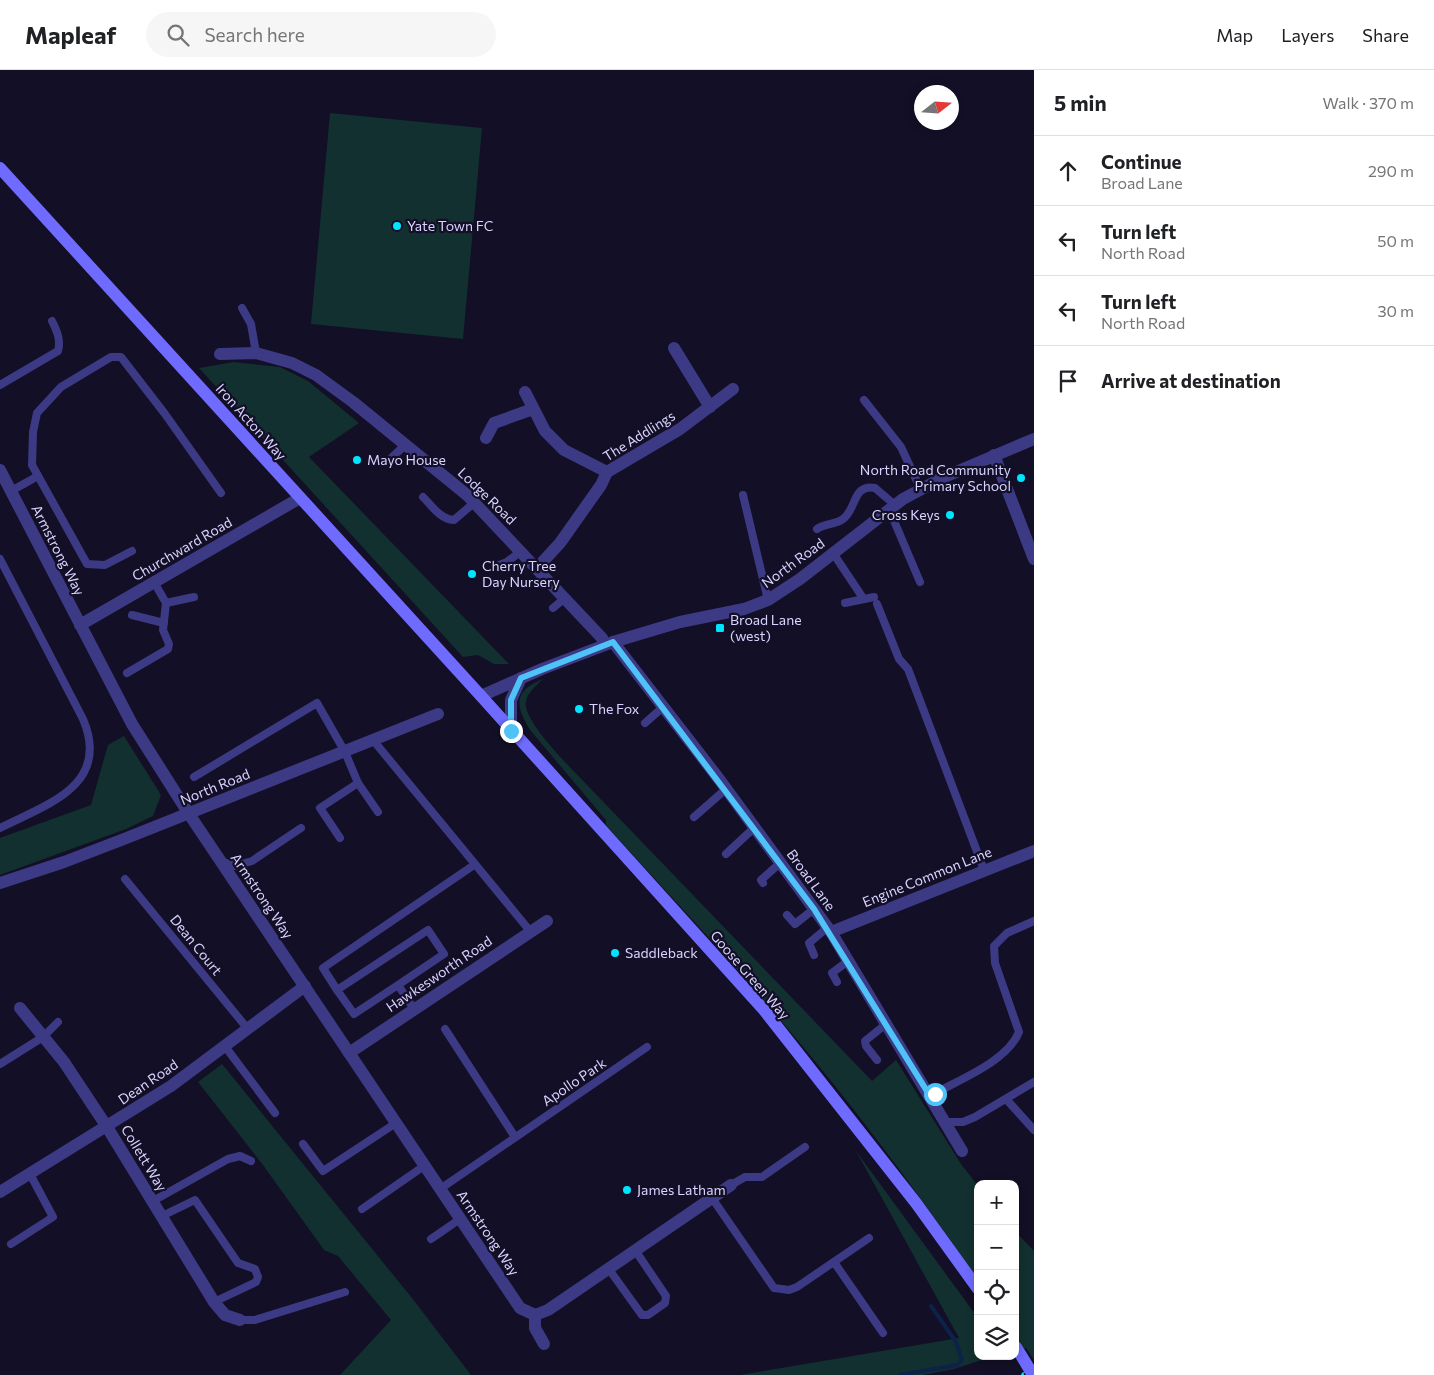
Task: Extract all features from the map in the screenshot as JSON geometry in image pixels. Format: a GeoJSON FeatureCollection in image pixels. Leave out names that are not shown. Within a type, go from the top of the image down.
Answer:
{"type":"FeatureCollection","features":[{"type":"Feature","properties":{"kind":"main road","name":"Iron Acton Way"},"geometry":{"type":"LineString","coordinates":[[0,168],[481,696]]}},
{"type":"Feature","properties":{"kind":"main road","name":"Goose Green Way"},"geometry":{"type":"LineString","coordinates":[[481,696],[764,1010],[916,1203],[974,1283]]}},
{"type":"Feature","properties":{"kind":"main road"},"geometry":{"type":"LineString","coordinates":[[1019,1351],[1034,1375]]}},
{"type":"Feature","properties":{"kind":"street"},"geometry":{"type":"LineString","coordinates":[[674,348],[710,407]]}},
{"type":"Feature","properties":{"kind":"street","name":"Lodge Road"},"geometry":{"type":"LineString","coordinates":[[220,354],[256,354],[292,363],[316,375],[475,502],[602,638],[609,643]]}},
{"type":"Feature","properties":{"kind":"street","name":"The Addlings"},"geometry":{"type":"LineString","coordinates":[[537,568],[560,543],[601,485],[607,472],[680,429],[733,389]]}},
{"type":"Feature","properties":{"kind":"street"},"geometry":{"type":"LineString","coordinates":[[525,392],[545,431],[564,450],[607,472]]}},
{"type":"Feature","properties":{"kind":"street"},"geometry":{"type":"LineString","coordinates":[[486,438],[494,423],[533,409]]}},
{"type":"Feature","properties":{"kind":"street","name":"North Road"},"geometry":{"type":"LineString","coordinates":[[481,696],[609,643],[680,622],[744,609],[768,600],[780,594],[892,507],[920,488],[1034,439]]}},
{"type":"Feature","properties":{"kind":"street"},"geometry":{"type":"LineString","coordinates":[[994,455],[1034,559]]}},
{"type":"Feature","properties":{"kind":"street","name":"Armstrong Way"},"geometry":{"type":"LineString","coordinates":[[0,470],[132,724],[189,814],[520,1308],[534,1315]]}},
{"type":"Feature","properties":{"kind":"street","name":"Churchward Road"},"geometry":{"type":"LineString","coordinates":[[80,625],[300,498]]}},
{"type":"Feature","properties":{"kind":"street","name":"Broad Lane"},"geometry":{"type":"LineString","coordinates":[[609,643],[726,789],[829,930],[962,1151]]}},
{"type":"Feature","properties":{"kind":"street"},"geometry":{"type":"LineString","coordinates":[[511,731],[511,700],[521,678]]}},
{"type":"Feature","properties":{"kind":"street","name":"North Road"},"geometry":{"type":"LineString","coordinates":[[0,883],[64,862],[189,814],[438,714]]}},
{"type":"Feature","properties":{"kind":"street","name":"Engine Common Lane"},"geometry":{"type":"LineString","coordinates":[[829,930],[1034,851]]}},
{"type":"Feature","properties":{"kind":"street","name":"Hawkesworth Road"},"geometry":{"type":"LineString","coordinates":[[349,1052],[547,921]]}},
{"type":"Feature","properties":{"kind":"street","name":"Dean Road"},"geometry":{"type":"LineString","coordinates":[[0,1192],[171,1086],[304,986]]}},
{"type":"Feature","properties":{"kind":"street","name":"Collett Way"},"geometry":{"type":"LineString","coordinates":[[20,1008],[64,1062],[107,1127],[214,1302],[225,1315],[240,1320]]}},
{"type":"Feature","properties":{"kind":"street"},"geometry":{"type":"LineString","coordinates":[[544,1344],[535,1328],[534,1315],[541,1314],[565,1300],[608,1268],[731,1186]]}},
{"type":"Feature","properties":{"kind":"lane"},"geometry":{"type":"LineString","coordinates":[[242,308],[251,324],[256,354]]}},
{"type":"Feature","properties":{"kind":"lane"},"geometry":{"type":"LineString","coordinates":[[0,385],[58,352],[60,346],[58,334],[52,321]]}},
{"type":"Feature","properties":{"kind":"lane"},"geometry":{"type":"LineString","coordinates":[[132,551],[105,565],[87,564],[32,465],[33,432],[37,413],[61,387],[111,356],[121,357],[165,414],[221,493]]}},
{"type":"Feature","properties":{"kind":"lane"},"geometry":{"type":"LineString","coordinates":[[864,400],[901,448],[920,488]]}},
{"type":"Feature","properties":{"kind":"lane"},"geometry":{"type":"LineString","coordinates":[[386,464],[406,445]]}},
{"type":"Feature","properties":{"kind":"lane"},"geometry":{"type":"LineString","coordinates":[[11,491],[38,476]]}},
{"type":"Feature","properties":{"kind":"lane"},"geometry":{"type":"LineString","coordinates":[[817,529],[824,523],[841,520],[846,516],[856,494],[862,489],[875,488],[892,507],[920,582]]}},
{"type":"Feature","properties":{"kind":"lane"},"geometry":{"type":"LineString","coordinates":[[743,495],[768,600]]}},
{"type":"Feature","properties":{"kind":"lane"},"geometry":{"type":"LineString","coordinates":[[423,497],[447,520],[454,520],[475,502]]}},
{"type":"Feature","properties":{"kind":"lane"},"geometry":{"type":"LineString","coordinates":[[499,565],[507,562],[521,551]]}},
{"type":"Feature","properties":{"kind":"lane"},"geometry":{"type":"LineString","coordinates":[[833,553],[863,598]]}},
{"type":"Feature","properties":{"kind":"lane"},"geometry":{"type":"LineString","coordinates":[[0,559],[83,719],[90,735],[91,752],[78,784],[62,797],[0,828]]}},
{"type":"Feature","properties":{"kind":"lane"},"geometry":{"type":"LineString","coordinates":[[127,673],[168,649],[169,644],[163,630],[166,603],[154,582]]}},
{"type":"Feature","properties":{"kind":"lane"},"geometry":{"type":"LineString","coordinates":[[166,603],[194,597]]}},
{"type":"Feature","properties":{"kind":"lane"},"geometry":{"type":"LineString","coordinates":[[553,608],[564,598]]}},
{"type":"Feature","properties":{"kind":"lane"},"geometry":{"type":"LineString","coordinates":[[845,604],[863,598],[875,600],[898,658],[908,669],[984,870]]}},
{"type":"Feature","properties":{"kind":"lane"},"geometry":{"type":"LineString","coordinates":[[132,616],[164,623]]}},
{"type":"Feature","properties":{"kind":"lane"},"geometry":{"type":"LineString","coordinates":[[194,777],[318,703],[358,783],[378,812]]}},
{"type":"Feature","properties":{"kind":"lane"},"geometry":{"type":"LineString","coordinates":[[645,723],[662,708]]}},
{"type":"Feature","properties":{"kind":"lane"},"geometry":{"type":"LineString","coordinates":[[373,740],[530,931]]}},
{"type":"Feature","properties":{"kind":"lane"},"geometry":{"type":"LineString","coordinates":[[340,838],[320,808],[358,783]]}},
{"type":"Feature","properties":{"kind":"lane"},"geometry":{"type":"LineString","coordinates":[[694,817],[726,789]]}},
{"type":"Feature","properties":{"kind":"lane"},"geometry":{"type":"LineString","coordinates":[[221,861],[235,866],[252,860],[301,828]]}},
{"type":"Feature","properties":{"kind":"lane"},"geometry":{"type":"LineString","coordinates":[[726,854],[754,828]]}},
{"type":"Feature","properties":{"kind":"lane"},"geometry":{"type":"LineString","coordinates":[[763,883],[761,880],[780,863]]}},
{"type":"Feature","properties":{"kind":"lane"},"geometry":{"type":"LineString","coordinates":[[337,990],[428,930],[444,954],[354,1014],[337,990],[323,968],[474,865]]}},
{"type":"Feature","properties":{"kind":"lane","name":"Dean Court"},"geometry":{"type":"LineString","coordinates":[[125,879],[247,1028]]}},
{"type":"Feature","properties":{"kind":"lane"},"geometry":{"type":"LineString","coordinates":[[787,915],[795,924],[814,909]]}},
{"type":"Feature","properties":{"kind":"lane"},"geometry":{"type":"LineString","coordinates":[[930,1096],[995,1060],[1015,1042],[1019,1032],[995,963],[994,946],[1006,934],[1034,921]]}},
{"type":"Feature","properties":{"kind":"lane"},"geometry":{"type":"LineString","coordinates":[[814,955],[809,943],[829,930]]}},
{"type":"Feature","properties":{"kind":"lane"},"geometry":{"type":"LineString","coordinates":[[838,982],[832,973],[848,961]]}},
{"type":"Feature","properties":{"kind":"lane"},"geometry":{"type":"LineString","coordinates":[[398,985],[414,1009]]}},
{"type":"Feature","properties":{"kind":"lane"},"geometry":{"type":"LineString","coordinates":[[0,1064],[43,1037],[58,1022]]}},
{"type":"Feature","properties":{"kind":"lane"},"geometry":{"type":"LineString","coordinates":[[877,1060],[866,1046],[865,1041],[886,1024]]}},
{"type":"Feature","properties":{"kind":"lane"},"geometry":{"type":"LineString","coordinates":[[445,1029],[515,1137]]}},
{"type":"Feature","properties":{"kind":"lane"},"geometry":{"type":"LineString","coordinates":[[224,1045],[275,1113]]}},
{"type":"Feature","properties":{"kind":"lane","name":"Apollo Park"},"geometry":{"type":"LineString","coordinates":[[440,1189],[647,1047]]}},
{"type":"Feature","properties":{"kind":"lane"},"geometry":{"type":"LineString","coordinates":[[945,1122],[963,1122],[1034,1082]]}},
{"type":"Feature","properties":{"kind":"lane"},"geometry":{"type":"LineString","coordinates":[[1006,1098],[1034,1130]]}},
{"type":"Feature","properties":{"kind":"lane"},"geometry":{"type":"LineString","coordinates":[[303,1144],[322,1172],[396,1123]]}},
{"type":"Feature","properties":{"kind":"lane"},"geometry":{"type":"LineString","coordinates":[[731,1186],[745,1177],[762,1177],[805,1147]]}},
{"type":"Feature","properties":{"kind":"lane"},"geometry":{"type":"LineString","coordinates":[[153,1201],[228,1159],[240,1156],[251,1161]]}},
{"type":"Feature","properties":{"kind":"lane"},"geometry":{"type":"LineString","coordinates":[[362,1209],[424,1166]]}},
{"type":"Feature","properties":{"kind":"lane"},"geometry":{"type":"LineString","coordinates":[[11,1244],[54,1217],[30,1174]]}},
{"type":"Feature","properties":{"kind":"lane"},"geometry":{"type":"LineString","coordinates":[[712,1198],[774,1288],[789,1290],[797,1288],[869,1238]]}},
{"type":"Feature","properties":{"kind":"lane"},"geometry":{"type":"LineString","coordinates":[[162,1216],[196,1200],[238,1263],[254,1269],[258,1273],[256,1282],[214,1302]]}},
{"type":"Feature","properties":{"kind":"lane"},"geometry":{"type":"LineString","coordinates":[[430,1239],[460,1219]]}},
{"type":"Feature","properties":{"kind":"lane"},"geometry":{"type":"LineString","coordinates":[[608,1268],[642,1316],[648,1316],[665,1303],[666,1296],[635,1250]]}},
{"type":"Feature","properties":{"kind":"lane"},"geometry":{"type":"LineString","coordinates":[[834,1262],[883,1334]]}},
{"type":"Feature","properties":{"kind":"lane"},"geometry":{"type":"LineString","coordinates":[[240,1320],[255,1320],[345,1292]]}},
{"type":"Feature","properties":{"kind":"green space","name":"Yate Town FC"},"geometry":{"type":"Polygon","coordinates":[[[330,113],[482,128],[463,339],[311,324],[330,113]]]}},
{"type":"Feature","properties":{"kind":"green space"},"geometry":{"type":"Polygon","coordinates":[[[234,362],[280,367],[308,381],[359,423],[309,457],[509,664],[494,664],[478,655],[463,657],[199,368],[234,362]]]}},
{"type":"Feature","properties":{"kind":"green space"},"geometry":{"type":"Polygon","coordinates":[[[543,679],[529,695],[526,707],[534,724],[553,749],[872,1081],[896,1060],[961,1164],[974,1181],[974,1274],[884,1149],[809,1054],[740,973],[606,825],[606,820],[530,730],[521,713],[520,700],[526,689],[543,679]]]}},
{"type":"Feature","properties":{"kind":"green space"},"geometry":{"type":"Polygon","coordinates":[[[124,736],[161,795],[153,816],[126,829],[0,875],[0,838],[91,805],[108,745],[124,736]]]}},
{"type":"Feature","properties":{"kind":"green space"},"geometry":{"type":"Polygon","coordinates":[[[222,1064],[412,1298],[471,1375],[340,1375],[391,1320],[338,1256],[324,1250],[263,1165],[198,1082],[222,1064]]]}},
{"type":"Feature","properties":{"kind":"green space"},"geometry":{"type":"Polygon","coordinates":[[[856,1151],[974,1313],[974,1360],[982,1360],[954,1369],[923,1375],[740,1375],[959,1338],[856,1151]]]}},
{"type":"Feature","properties":{"kind":"green space"},"geometry":{"type":"Polygon","coordinates":[[[1019,1235],[1034,1251],[1034,1360],[1026,1348],[1023,1349],[1019,1343],[1019,1235]]]}},
{"type":"Feature","properties":{"kind":"waterway"},"geometry":{"type":"LineString","coordinates":[[900,1375],[957,1365],[962,1360],[956,1342],[931,1306]]}},
{"type":"Feature","properties":{"kind":"railway"},"geometry":{"type":"LineString","coordinates":[[1024,1375],[1034,1373]]}},
{"type":"Feature","properties":{"kind":"place","name":"Yate Town FC"},"geometry":{"type":"Point","coordinates":[397,226]}},
{"type":"Feature","properties":{"kind":"place","name":"Mayo House"},"geometry":{"type":"Point","coordinates":[357,460]}},
{"type":"Feature","properties":{"kind":"place","name":"North Road Community Primary School"},"geometry":{"type":"Point","coordinates":[1021,478]}},
{"type":"Feature","properties":{"kind":"place","name":"Cross Keys"},"geometry":{"type":"Point","coordinates":[950,515]}},
{"type":"Feature","properties":{"kind":"place","name":"Cherry Tree Day Nursery"},"geometry":{"type":"Point","coordinates":[472,574]}},
{"type":"Feature","properties":{"kind":"place","name":"Broad Lane (west)"},"geometry":{"type":"Point","coordinates":[720,628]}},
{"type":"Feature","properties":{"kind":"place","name":"The Fox"},"geometry":{"type":"Point","coordinates":[579,709]}},
{"type":"Feature","properties":{"kind":"place","name":"Saddleback"},"geometry":{"type":"Point","coordinates":[615,953]}},
{"type":"Feature","properties":{"kind":"place","name":"James Latham"},"geometry":{"type":"Point","coordinates":[627,1190]}},
{"type":"Feature","properties":{"kind":"route"},"geometry":{"type":"LineString","coordinates":[[511,731],[511,700],[521,678],[613,642],[718,779],[831,932],[930,1096],[935,1094]]}}]}
